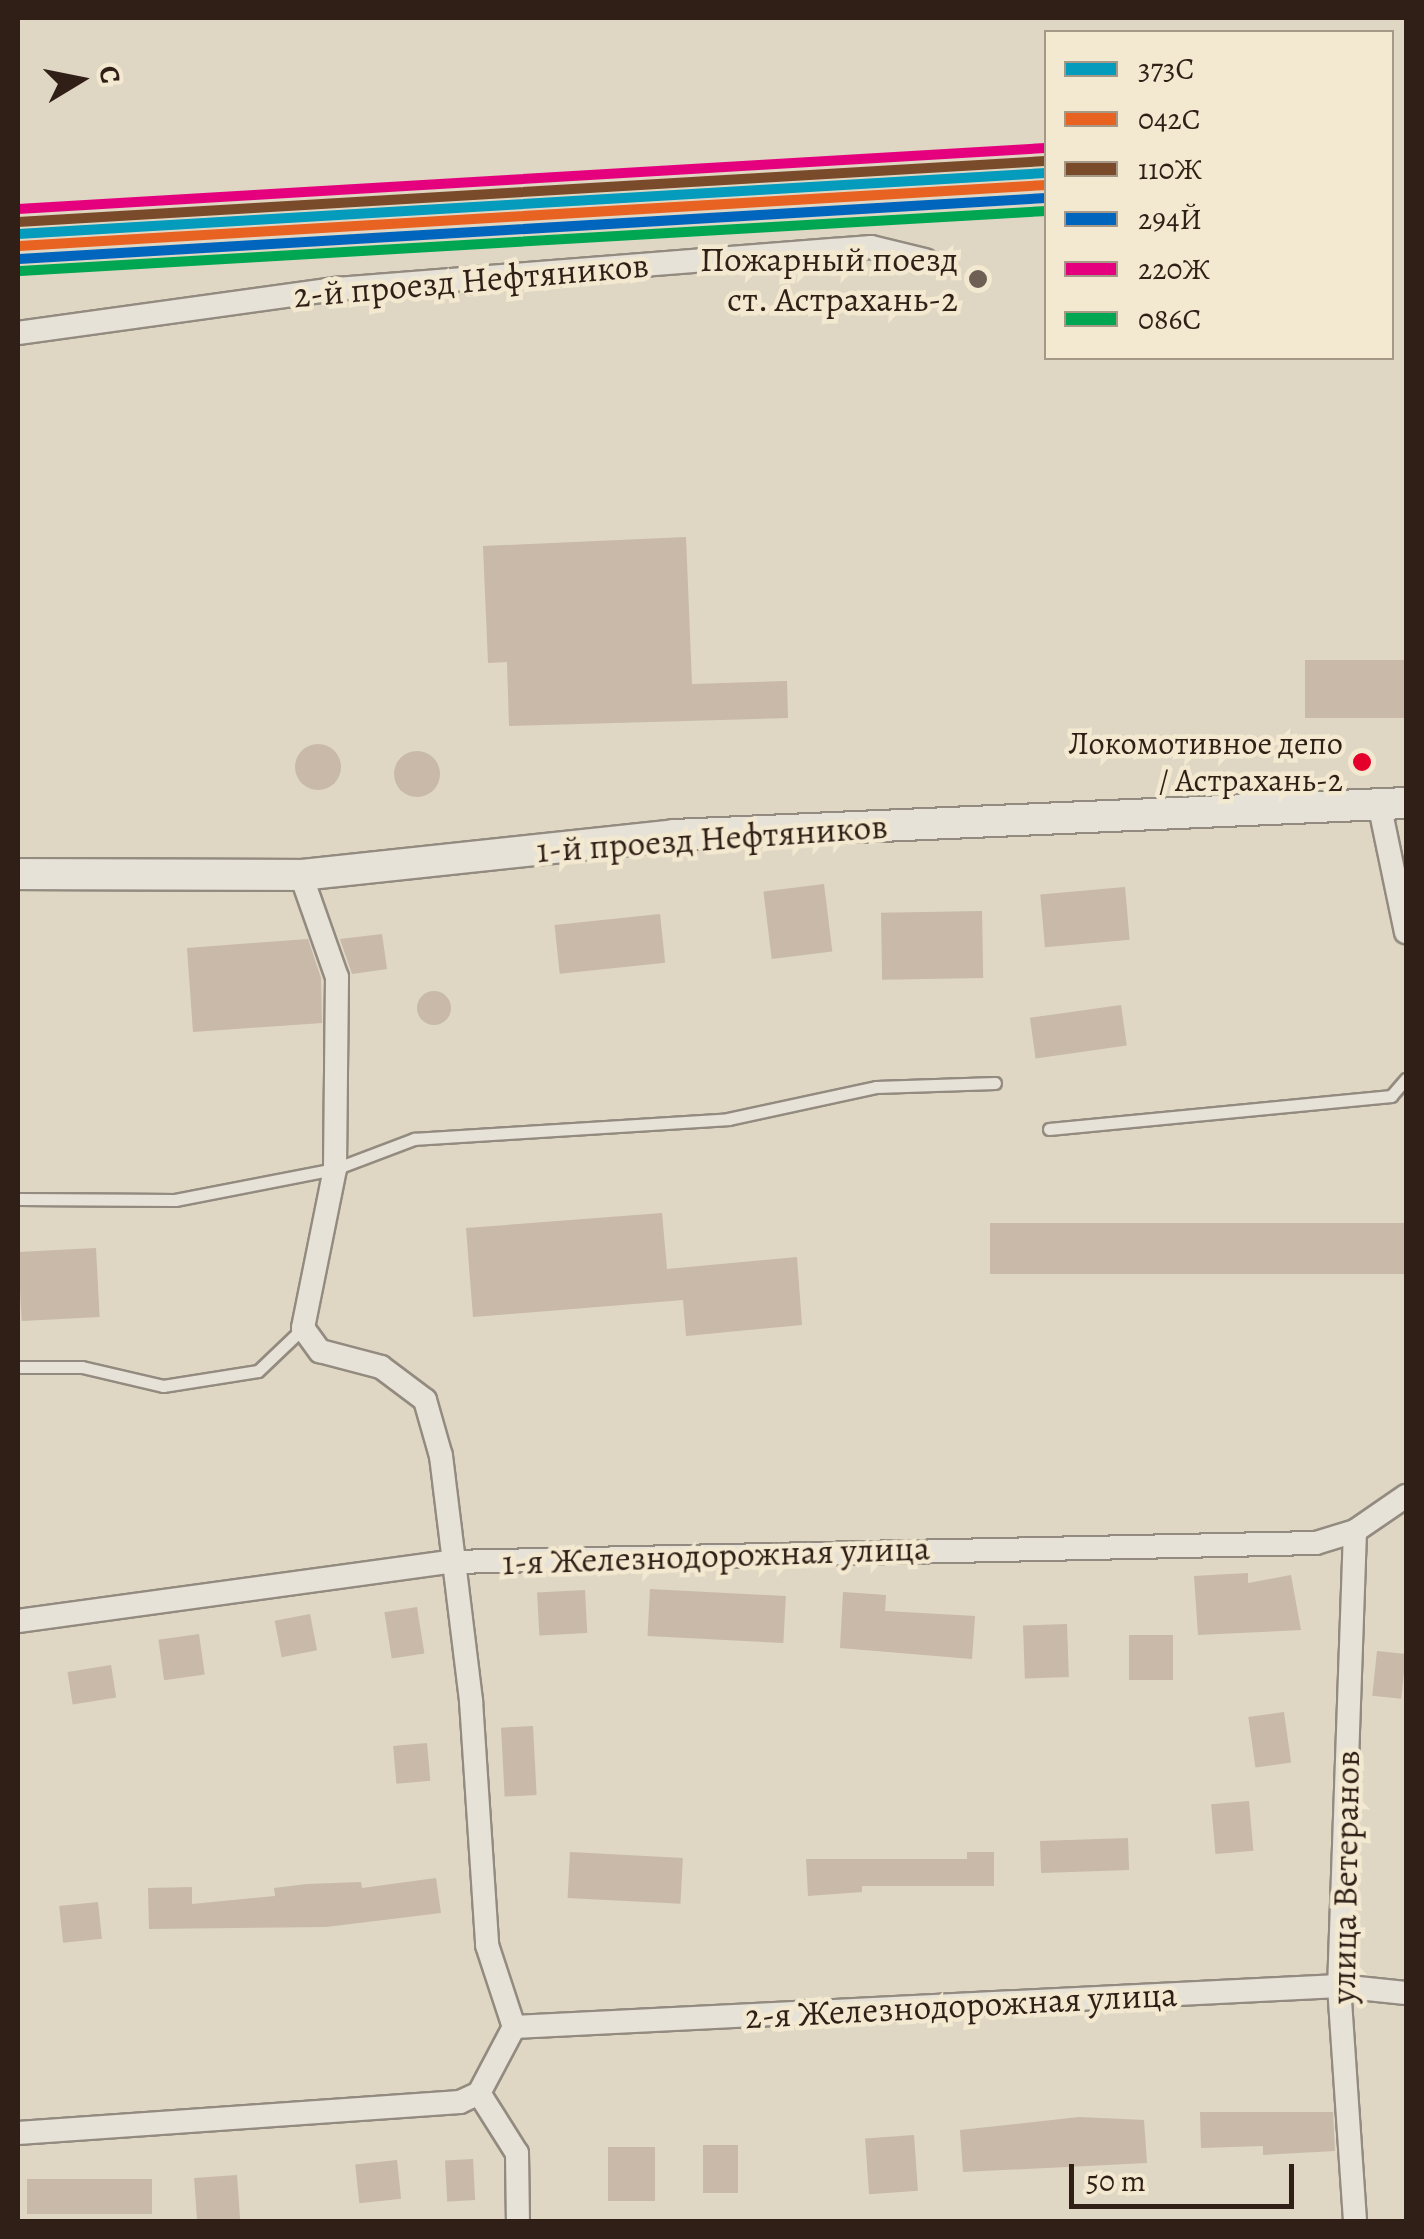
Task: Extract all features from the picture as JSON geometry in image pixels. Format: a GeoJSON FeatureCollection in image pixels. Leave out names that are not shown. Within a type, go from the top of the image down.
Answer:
{"type":"FeatureCollection","features":[{"type":"Feature","properties":{"kind":"street","name":"2-й проезд Нефтяников"},"geometry":{"type":"LineString","coordinates":[[18,333],[337,289],[871,247],[925,260]]}},
{"type":"Feature","properties":{"kind":"street","name":"1-й проезд Нефтяников"},"geometry":{"type":"LineString","coordinates":[[18,874],[301,875],[674,835],[1393,803]]}},
{"type":"Feature","properties":{"kind":"street"},"geometry":{"type":"LineString","coordinates":[[1393,803],[1406,932]]}},
{"type":"Feature","properties":{"kind":"street"},"geometry":{"type":"LineString","coordinates":[[18,2133],[460,2102],[478,2093],[514,2027],[486,1944],[471,1701],[441,1456],[424,1400],[380,1367],[320,1351],[304,1328],[334,1169],[337,977],[301,875]]}},
{"type":"Feature","properties":{"kind":"street","name":"1-я Железнодорожная улица"},"geometry":{"type":"LineString","coordinates":[[18,1621],[451,1562],[1316,1543],[1355,1532],[1406,1496]]}},
{"type":"Feature","properties":{"kind":"street","name":"улица Ветеранов"},"geometry":{"type":"LineString","coordinates":[[1355,1532],[1340,1986],[1356,2222]]}},
{"type":"Feature","properties":{"kind":"street","name":"2-я Железнодорожная улица"},"geometry":{"type":"LineString","coordinates":[[514,2027],[1340,1986],[1406,1994]]}},
{"type":"Feature","properties":{"kind":"street"},"geometry":{"type":"LineString","coordinates":[[478,2093],[517,2153],[518,2222]]}},
{"type":"Feature","properties":{"kind":"lane"},"geometry":{"type":"LineString","coordinates":[[1391,1096],[1406,1079]]}},
{"type":"Feature","properties":{"kind":"lane"},"geometry":{"type":"LineString","coordinates":[[18,1199],[175,1200],[334,1169],[414,1139],[728,1119],[876,1087],[995,1083]]}},
{"type":"Feature","properties":{"kind":"lane"},"geometry":{"type":"LineString","coordinates":[[1049,1129],[1406,1094]]}},
{"type":"Feature","properties":{"kind":"lane"},"geometry":{"type":"LineString","coordinates":[[18,1367],[82,1367],[163,1386],[258,1371],[304,1328]]}},
{"type":"Feature","properties":{"kind":"building"},"geometry":{"type":"Polygon","coordinates":[[[686,537],[692,684],[787,681],[788,718],[509,726],[507,662],[488,663],[483,546],[686,537]]]}},
{"type":"Feature","properties":{"kind":"building"},"geometry":{"type":"Polygon","coordinates":[[[1305,660],[1406,660],[1406,718],[1305,718],[1305,660]]]}},
{"type":"Feature","properties":{"kind":"building"},"geometry":{"type":"Polygon","coordinates":[[[318,744],[334,751],[341,767],[334,783],[318,790],[302,783],[295,767],[302,751],[318,744]]]}},
{"type":"Feature","properties":{"kind":"building"},"geometry":{"type":"Polygon","coordinates":[[[417,751],[433,758],[440,774],[433,790],[417,797],[401,790],[394,774],[401,758],[417,751]]]}},
{"type":"Feature","properties":{"kind":"building"},"geometry":{"type":"Polygon","coordinates":[[[824,884],[832,951],[772,959],[763,891],[824,884]]]}},
{"type":"Feature","properties":{"kind":"building"},"geometry":{"type":"Polygon","coordinates":[[[1125,887],[1130,940],[1045,947],[1040,894],[1125,887]]]}},
{"type":"Feature","properties":{"kind":"building"},"geometry":{"type":"Polygon","coordinates":[[[982,911],[983,978],[882,980],[881,913],[982,911]]]}},
{"type":"Feature","properties":{"kind":"building"},"geometry":{"type":"Polygon","coordinates":[[[660,914],[665,963],[560,974],[555,925],[660,914]]]}},
{"type":"Feature","properties":{"kind":"building"},"geometry":{"type":"Polygon","coordinates":[[[382,934],[387,969],[352,974],[340,939],[382,934]]]}},
{"type":"Feature","properties":{"kind":"building"},"geometry":{"type":"Polygon","coordinates":[[[308,939],[321,978],[322,1023],[193,1032],[187,948],[308,939]]]}},
{"type":"Feature","properties":{"kind":"building"},"geometry":{"type":"Polygon","coordinates":[[[434,991],[446,996],[451,1008],[446,1020],[434,1025],[422,1020],[417,1008],[422,996],[434,991]]]}},
{"type":"Feature","properties":{"kind":"building"},"geometry":{"type":"Polygon","coordinates":[[[1121,1005],[1127,1046],[1036,1058],[1030,1018],[1121,1005]]]}},
{"type":"Feature","properties":{"kind":"building"},"geometry":{"type":"Polygon","coordinates":[[[662,1213],[667,1269],[797,1257],[802,1325],[686,1336],[683,1300],[473,1317],[466,1228],[662,1213]]]}},
{"type":"Feature","properties":{"kind":"building"},"geometry":{"type":"Polygon","coordinates":[[[990,1223],[1406,1223],[1406,1274],[990,1274],[990,1223]]]}},
{"type":"Feature","properties":{"kind":"building"},"geometry":{"type":"Polygon","coordinates":[[[96,1248],[100,1317],[22,1321],[18,1252],[96,1248]]]}},
{"type":"Feature","properties":{"kind":"building"},"geometry":{"type":"Polygon","coordinates":[[[1248,1573],[1248,1583],[1291,1575],[1301,1630],[1198,1635],[1194,1576],[1248,1573]]]}},
{"type":"Feature","properties":{"kind":"building"},"geometry":{"type":"Polygon","coordinates":[[[650,1589],[786,1596],[783,1643],[648,1636],[650,1589]]]}},
{"type":"Feature","properties":{"kind":"building"},"geometry":{"type":"Polygon","coordinates":[[[585,1590],[587,1633],[539,1635],[537,1593],[585,1590]]]}},
{"type":"Feature","properties":{"kind":"building"},"geometry":{"type":"Polygon","coordinates":[[[843,1592],[886,1595],[885,1611],[975,1616],[972,1659],[840,1648],[843,1592]]]}},
{"type":"Feature","properties":{"kind":"building"},"geometry":{"type":"Polygon","coordinates":[[[417,1607],[424,1653],[392,1659],[384,1612],[417,1607]]]}},
{"type":"Feature","properties":{"kind":"building"},"geometry":{"type":"Polygon","coordinates":[[[310,1614],[317,1650],[282,1657],[275,1621],[310,1614]]]}},
{"type":"Feature","properties":{"kind":"building"},"geometry":{"type":"Polygon","coordinates":[[[1067,1624],[1069,1677],[1025,1679],[1023,1626],[1067,1624]]]}},
{"type":"Feature","properties":{"kind":"building"},"geometry":{"type":"Polygon","coordinates":[[[199,1634],[205,1675],[164,1680],[158,1640],[199,1634]]]}},
{"type":"Feature","properties":{"kind":"building"},"geometry":{"type":"Polygon","coordinates":[[[1129,1635],[1173,1635],[1173,1680],[1129,1680],[1129,1635]]]}},
{"type":"Feature","properties":{"kind":"building"},"geometry":{"type":"Polygon","coordinates":[[[1377,1651],[1406,1654],[1401,1699],[1372,1696],[1377,1651]]]}},
{"type":"Feature","properties":{"kind":"building"},"geometry":{"type":"Polygon","coordinates":[[[111,1665],[116,1698],[73,1704],[68,1672],[111,1665]]]}},
{"type":"Feature","properties":{"kind":"building"},"geometry":{"type":"Polygon","coordinates":[[[1284,1712],[1291,1763],[1255,1768],[1248,1717],[1284,1712]]]}},
{"type":"Feature","properties":{"kind":"building"},"geometry":{"type":"Polygon","coordinates":[[[533,1726],[537,1795],[505,1797],[501,1728],[533,1726]]]}},
{"type":"Feature","properties":{"kind":"building"},"geometry":{"type":"Polygon","coordinates":[[[427,1743],[430,1781],[396,1784],[393,1746],[427,1743]]]}},
{"type":"Feature","properties":{"kind":"building"},"geometry":{"type":"Polygon","coordinates":[[[1249,1801],[1253,1851],[1216,1854],[1211,1804],[1249,1801]]]}},
{"type":"Feature","properties":{"kind":"building"},"geometry":{"type":"Polygon","coordinates":[[[1128,1838],[1129,1870],[1041,1873],[1040,1841],[1128,1838]]]}},
{"type":"Feature","properties":{"kind":"building"},"geometry":{"type":"Polygon","coordinates":[[[570,1852],[683,1858],[680,1904],[568,1898],[570,1852]]]}},
{"type":"Feature","properties":{"kind":"building"},"geometry":{"type":"Polygon","coordinates":[[[967,1852],[994,1852],[994,1886],[862,1886],[862,1892],[808,1896],[806,1859],[967,1859],[967,1852]]]}},
{"type":"Feature","properties":{"kind":"building"},"geometry":{"type":"Polygon","coordinates":[[[436,1878],[441,1913],[326,1927],[149,1929],[148,1888],[192,1887],[192,1904],[275,1896],[274,1888],[307,1884],[361,1882],[362,1888],[436,1878]]]}},
{"type":"Feature","properties":{"kind":"building"},"geometry":{"type":"Polygon","coordinates":[[[98,1902],[102,1939],[63,1943],[59,1906],[98,1902]]]}},
{"type":"Feature","properties":{"kind":"building"},"geometry":{"type":"Polygon","coordinates":[[[1200,2112],[1333,2112],[1335,2151],[1263,2155],[1263,2146],[1201,2148],[1200,2112]]]}},
{"type":"Feature","properties":{"kind":"building"},"geometry":{"type":"Polygon","coordinates":[[[1079,2117],[1144,2120],[1147,2163],[963,2172],[960,2130],[1079,2117]]]}},
{"type":"Feature","properties":{"kind":"building"},"geometry":{"type":"Polygon","coordinates":[[[914,2135],[918,2191],[869,2194],[865,2138],[914,2135]]]}},
{"type":"Feature","properties":{"kind":"building"},"geometry":{"type":"Polygon","coordinates":[[[703,2145],[738,2145],[738,2193],[703,2193],[703,2145]]]}},
{"type":"Feature","properties":{"kind":"building"},"geometry":{"type":"Polygon","coordinates":[[[608,2147],[655,2147],[655,2201],[608,2201],[608,2147]]]}},
{"type":"Feature","properties":{"kind":"building"},"geometry":{"type":"Polygon","coordinates":[[[473,2159],[475,2200],[447,2201],[445,2160],[473,2159]]]}},
{"type":"Feature","properties":{"kind":"building"},"geometry":{"type":"Polygon","coordinates":[[[397,2160],[401,2199],[359,2203],[355,2164],[397,2160]]]}},
{"type":"Feature","properties":{"kind":"building"},"geometry":{"type":"Polygon","coordinates":[[[237,2175],[240,2222],[197,2222],[194,2178],[237,2175]]]}},
{"type":"Feature","properties":{"kind":"building"},"geometry":{"type":"Polygon","coordinates":[[[27,2179],[152,2179],[152,2214],[27,2214],[27,2179]]]}},
{"type":"Feature","properties":{"kind":"transit line","name":"220Ж"},"geometry":{"type":"LineString","coordinates":[[18,209],[1044,148]]}},
{"type":"Feature","properties":{"kind":"transit line","name":"110Ж"},"geometry":{"type":"LineString","coordinates":[[18,222],[1044,161]]}},
{"type":"Feature","properties":{"kind":"transit line","name":"373C"},"geometry":{"type":"LineString","coordinates":[[18,234],[1044,173]]}},
{"type":"Feature","properties":{"kind":"transit line","name":"042С"},"geometry":{"type":"LineString","coordinates":[[19,246],[1044,185]]}},
{"type":"Feature","properties":{"kind":"transit line","name":"294Й"},"geometry":{"type":"LineString","coordinates":[[19,259],[1044,198]]}},
{"type":"Feature","properties":{"kind":"transit line","name":"086С"},"geometry":{"type":"LineString","coordinates":[[20,271],[1044,211]]}},
{"type":"Feature","properties":{"kind":"place","name":"Пожарный поезд ст. Астрахань-2"},"geometry":{"type":"Point","coordinates":[978,279]}},
{"type":"Feature","properties":{"kind":"place","name":"Локомотивное депо / Астрахань-2"},"geometry":{"type":"Point","coordinates":[1362,762]}}]}
